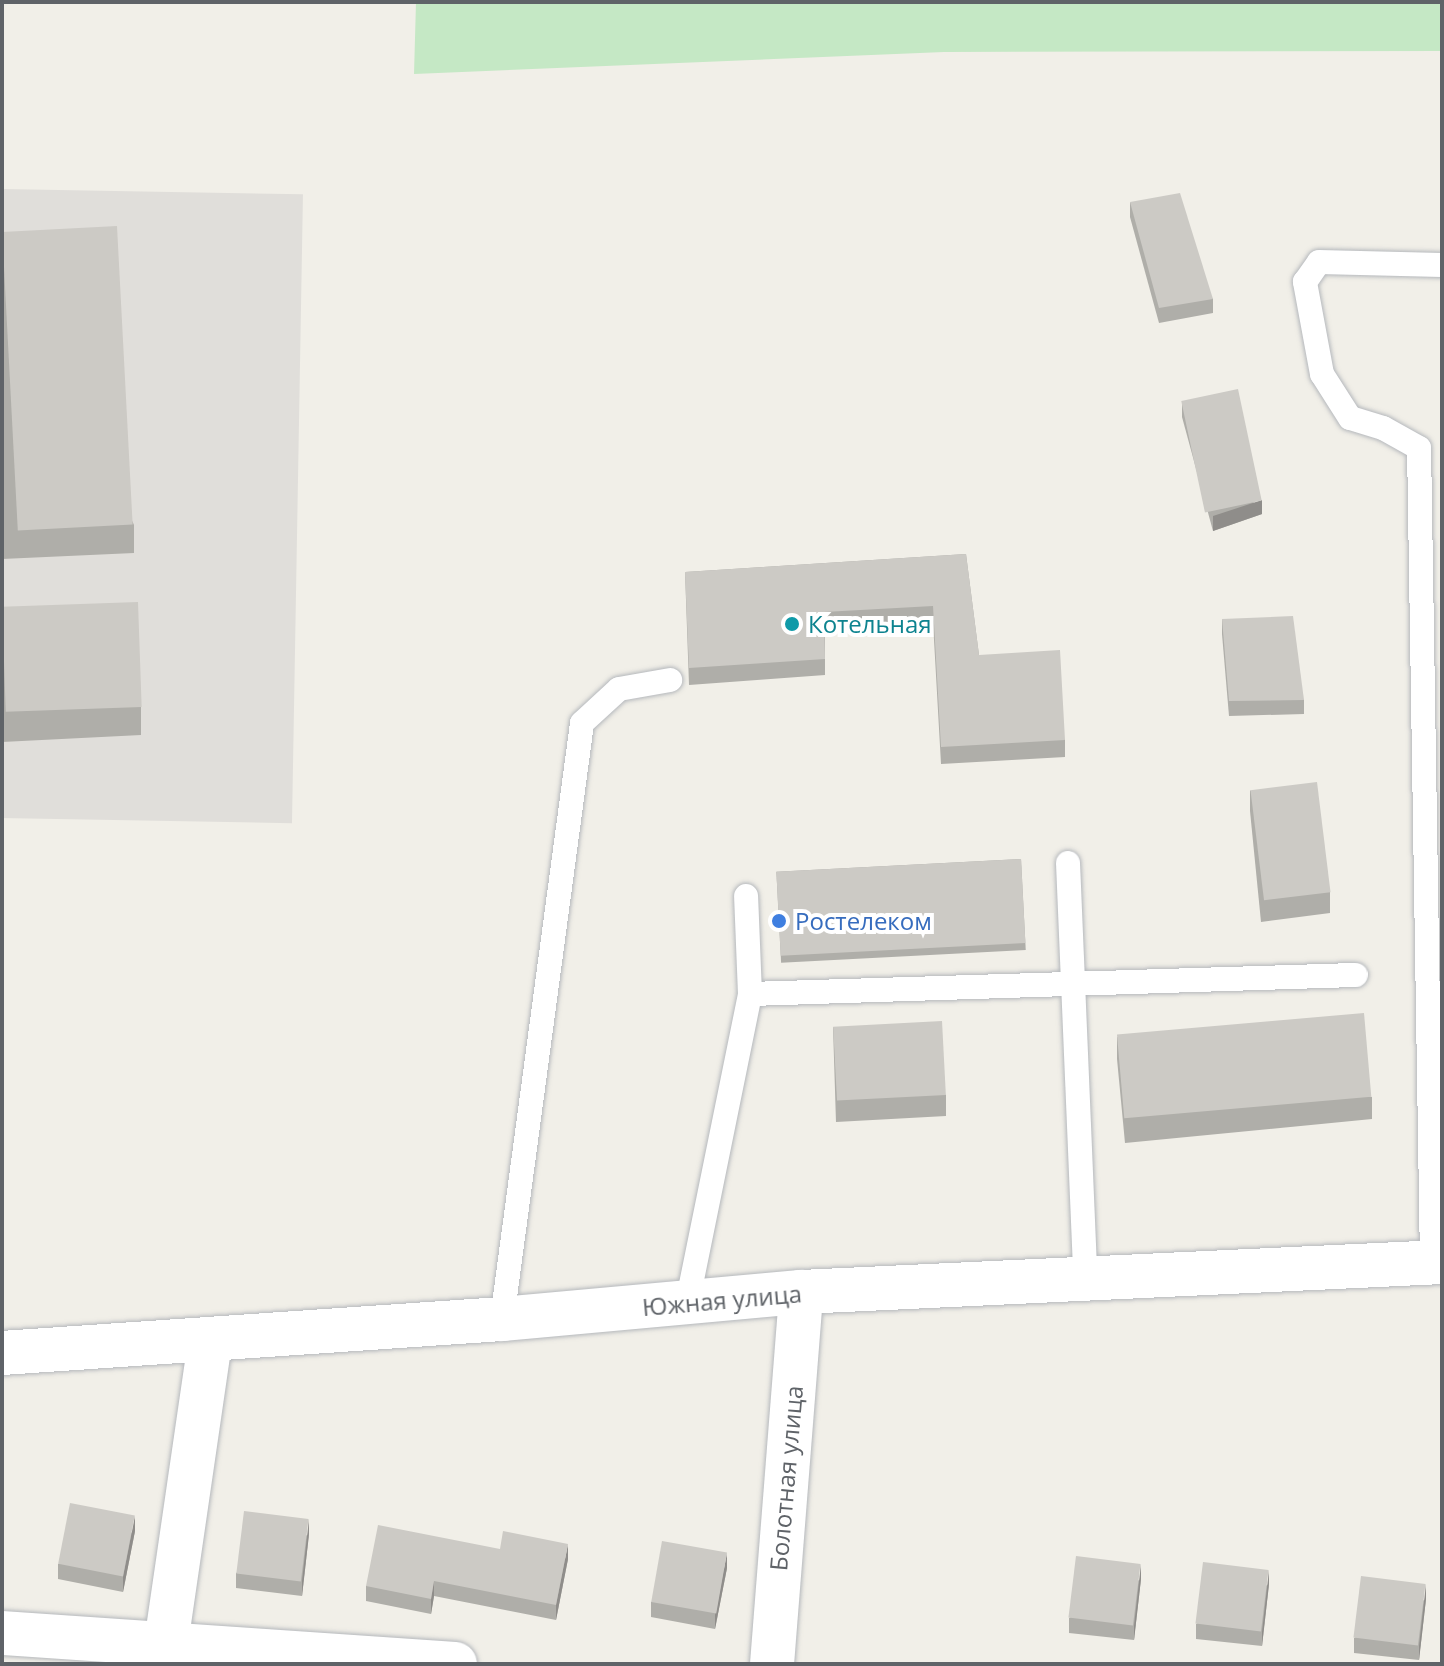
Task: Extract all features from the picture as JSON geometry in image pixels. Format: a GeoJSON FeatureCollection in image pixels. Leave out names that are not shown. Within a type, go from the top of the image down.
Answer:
{"type":"FeatureCollection","features":[{"type":"Feature","properties":{"kind":"street","name":"Южная улица"},"geometry":{"type":"LineString","coordinates":[[2,1353],[502,1319],[801,1292],[1437,1262]]}},
{"type":"Feature","properties":{"kind":"street","name":"Болотная улица"},"geometry":{"type":"LineString","coordinates":[[772,1664],[801,1292]]}},
{"type":"Feature","properties":{"kind":"street"},"geometry":{"type":"LineString","coordinates":[[165,1654],[210,1340]]}},
{"type":"Feature","properties":{"kind":"street"},"geometry":{"type":"LineString","coordinates":[[2,1633],[165,1654],[455,1664]]}},
{"type":"Feature","properties":{"kind":"lane"},"geometry":{"type":"LineString","coordinates":[[1437,1262],[1419,448],[1383,428],[1350,418],[1322,374],[1305,282],[1319,262],[1442,265]]}},
{"type":"Feature","properties":{"kind":"lane"},"geometry":{"type":"LineString","coordinates":[[502,1319],[582,723],[619,689],[670,680]]}},
{"type":"Feature","properties":{"kind":"lane"},"geometry":{"type":"LineString","coordinates":[[1068,863],[1085,1277]]}},
{"type":"Feature","properties":{"kind":"lane"},"geometry":{"type":"LineString","coordinates":[[687,1304],[750,994],[746,896]]}},
{"type":"Feature","properties":{"kind":"lane"},"geometry":{"type":"LineString","coordinates":[[750,994],[1356,975]]}},
{"type":"Feature","properties":{"kind":"shaded area"},"geometry":{"type":"Polygon","coordinates":[[[2,189],[303,194],[292,823],[2,818],[2,189]]]}},
{"type":"Feature","properties":{"kind":"green space"},"geometry":{"type":"Polygon","coordinates":[[[416,2],[1442,2],[1442,51],[944,52],[414,74],[416,2]]]}},
{"type":"Feature","properties":{"kind":"building"},"geometry":{"type":"Polygon","coordinates":[[[1180,193],[1213,299],[1159,308],[1130,202],[1180,193]]]}},
{"type":"Feature","properties":{"kind":"building"},"geometry":{"type":"Polygon","coordinates":[[[117,226],[133,525],[18,531],[2,232],[117,226]]]}},
{"type":"Feature","properties":{"kind":"building"},"geometry":{"type":"Polygon","coordinates":[[[1238,389],[1262,501],[1205,513],[1181,401],[1238,389]]]}},
{"type":"Feature","properties":{"kind":"building"},"geometry":{"type":"Polygon","coordinates":[[[966,554],[979,655],[1060,650],[1065,740],[941,747],[933,606],[824,612],[825,659],[689,668],[685,572],[966,554]]]}},
{"type":"Feature","properties":{"kind":"building"},"geometry":{"type":"Polygon","coordinates":[[[138,602],[142,707],[6,712],[2,607],[138,602]]]}},
{"type":"Feature","properties":{"kind":"building"},"geometry":{"type":"Polygon","coordinates":[[[1293,616],[1304,700],[1229,701],[1222,619],[1293,616]]]}},
{"type":"Feature","properties":{"kind":"building"},"geometry":{"type":"Polygon","coordinates":[[[1317,782],[1331,892],[1264,900],[1250,790],[1317,782]]]}},
{"type":"Feature","properties":{"kind":"building"},"geometry":{"type":"Polygon","coordinates":[[[1021,859],[1025,943],[781,956],[776,872],[1021,859]]]}},
{"type":"Feature","properties":{"kind":"building"},"geometry":{"type":"Polygon","coordinates":[[[1364,1013],[1371,1097],[1124,1118],[1117,1035],[1364,1013]]]}},
{"type":"Feature","properties":{"kind":"building"},"geometry":{"type":"Polygon","coordinates":[[[942,1021],[946,1095],[837,1101],[833,1027],[942,1021]]]}},
{"type":"Feature","properties":{"kind":"building"},"geometry":{"type":"Polygon","coordinates":[[[70,1503],[135,1516],[123,1576],[58,1564],[70,1503]]]}},
{"type":"Feature","properties":{"kind":"building"},"geometry":{"type":"Polygon","coordinates":[[[244,1511],[309,1519],[301,1581],[236,1574],[244,1511]]]}},
{"type":"Feature","properties":{"kind":"building"},"geometry":{"type":"Polygon","coordinates":[[[378,1525],[500,1549],[503,1531],[568,1544],[556,1605],[434,1581],[431,1599],[366,1586],[378,1525]]]}},
{"type":"Feature","properties":{"kind":"building"},"geometry":{"type":"Polygon","coordinates":[[[662,1541],[727,1552],[716,1614],[651,1602],[662,1541]]]}},
{"type":"Feature","properties":{"kind":"building"},"geometry":{"type":"Polygon","coordinates":[[[1076,1556],[1141,1564],[1133,1625],[1068,1618],[1076,1556]]]}},
{"type":"Feature","properties":{"kind":"building"},"geometry":{"type":"Polygon","coordinates":[[[1203,1562],[1269,1570],[1261,1632],[1195,1624],[1203,1562]]]}},
{"type":"Feature","properties":{"kind":"building"},"geometry":{"type":"Polygon","coordinates":[[[1361,1576],[1426,1584],[1418,1645],[1353,1638],[1361,1576]]]}},
{"type":"Feature","properties":{"kind":"place","name":"Котельная"},"geometry":{"type":"Point","coordinates":[792,624]}},
{"type":"Feature","properties":{"kind":"place","name":"Ростелеком"},"geometry":{"type":"Point","coordinates":[779,921]}}]}
